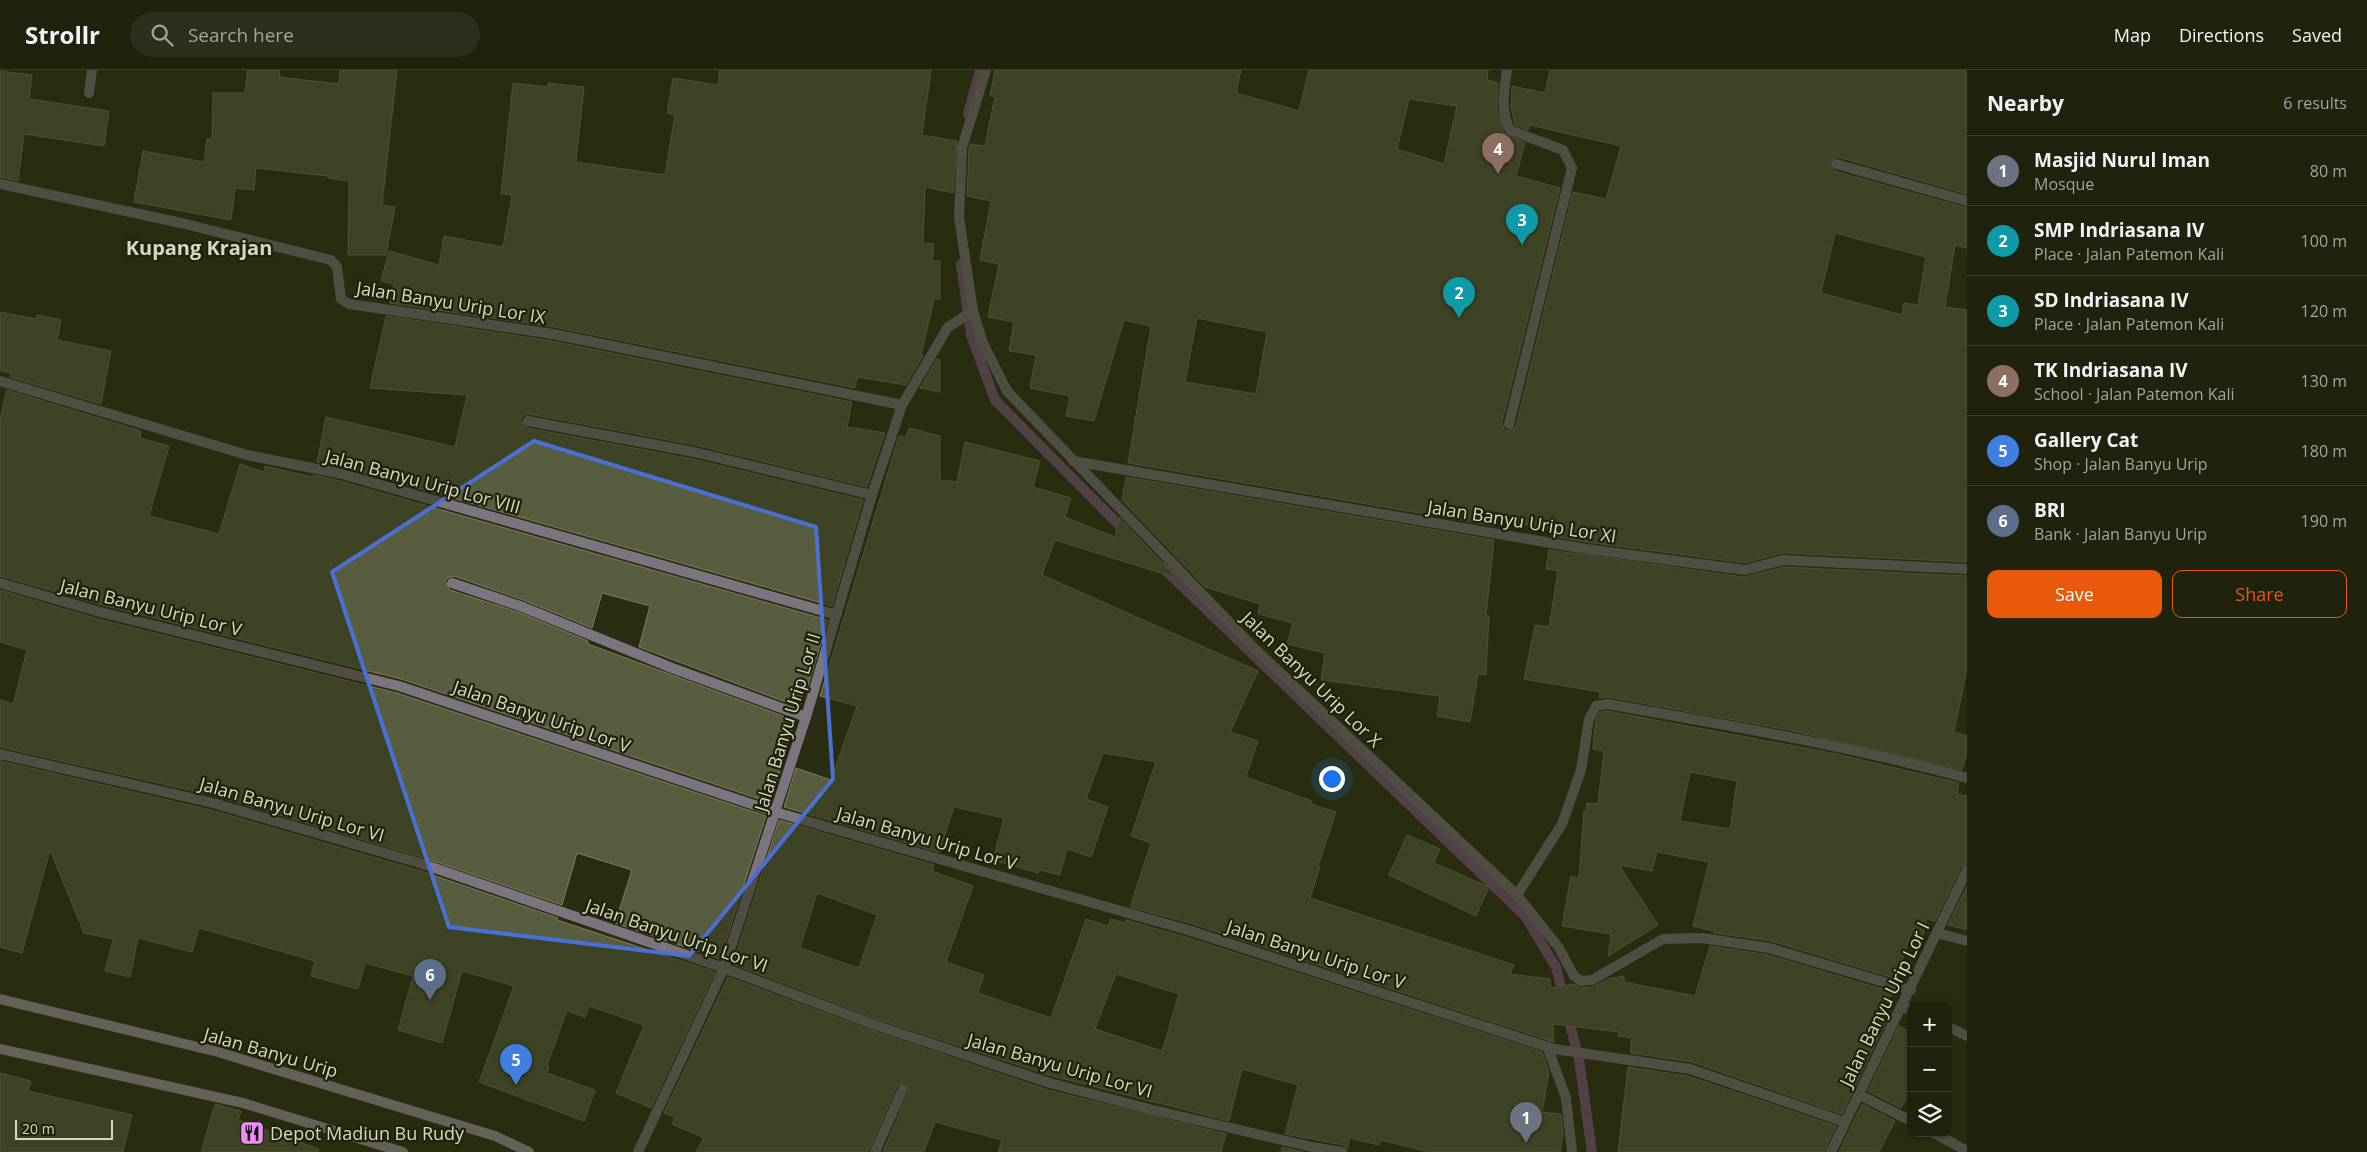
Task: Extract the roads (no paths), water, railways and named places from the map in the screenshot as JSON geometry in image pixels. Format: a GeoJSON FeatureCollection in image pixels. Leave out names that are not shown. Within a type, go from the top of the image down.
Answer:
{"type":"FeatureCollection","features":[{"type":"Feature","properties":{"kind":"main road","name":"Jalan Banyu Urip"},"geometry":{"type":"LineString","coordinates":[[0,1000],[218,1052],[495,1136],[529,1152]]}},
{"type":"Feature","properties":{"kind":"main road"},"geometry":{"type":"LineString","coordinates":[[0,1049],[243,1103],[403,1152]]}},
{"type":"Feature","properties":{"kind":"street"},"geometry":{"type":"LineString","coordinates":[[89,93],[92,70]]}},
{"type":"Feature","properties":{"kind":"street","name":"Jalan Banyu Urip Lor X"},"geometry":{"type":"LineString","coordinates":[[986,70],[962,148],[959,217],[971,312],[983,343],[1007,391],[1255,649],[1517,895],[1559,948],[1574,976],[1581,981],[1592,980],[1663,939],[1702,938],[1769,948],[1911,990]]}},
{"type":"Feature","properties":{"kind":"street"},"geometry":{"type":"LineString","coordinates":[[1507,70],[1503,103],[1504,119],[1510,130],[1563,150],[1572,168],[1509,424]]}},
{"type":"Feature","properties":{"kind":"street"},"geometry":{"type":"LineString","coordinates":[[1836,164],[1967,202]]}},
{"type":"Feature","properties":{"kind":"street","name":"Jalan Banyu Urip Lor IX"},"geometry":{"type":"LineString","coordinates":[[0,184],[181,223],[331,260],[337,267],[341,299],[349,304],[553,334],[902,405]]}},
{"type":"Feature","properties":{"kind":"street","name":"Jalan Banyu Urip Lor II"},"geometry":{"type":"LineString","coordinates":[[638,1152],[724,968],[806,717],[872,495],[902,405],[948,327],[971,312]]}},
{"type":"Feature","properties":{"kind":"street","name":"Jalan Banyu Urip Lor VIII"},"geometry":{"type":"LineString","coordinates":[[0,381],[247,455],[342,474],[837,615]]}},
{"type":"Feature","properties":{"kind":"street"},"geometry":{"type":"LineString","coordinates":[[528,421],[694,452],[872,495]]}},
{"type":"Feature","properties":{"kind":"street","name":"Jalan Banyu Urip Lor XI"},"geometry":{"type":"LineString","coordinates":[[1073,461],[1586,549],[1745,570],[1783,560],[1967,569]]}},
{"type":"Feature","properties":{"kind":"street","name":"Jalan Banyu Urip Lor V"},"geometry":{"type":"LineString","coordinates":[[0,583],[100,612],[399,686],[775,812],[1191,930],[1550,1048],[1690,1069],[1845,1122]]}},
{"type":"Feature","properties":{"kind":"street"},"geometry":{"type":"LineString","coordinates":[[452,583],[520,606],[672,668],[806,717]]}},
{"type":"Feature","properties":{"kind":"street"},"geometry":{"type":"LineString","coordinates":[[1517,895],[1562,824],[1581,770],[1589,719],[1596,706],[1607,704],[1721,724],[1904,760],[1967,778]]}},
{"type":"Feature","properties":{"kind":"street","name":"Jalan Banyu Urip Lor VI"},"geometry":{"type":"LineString","coordinates":[[0,754],[213,803],[414,861],[724,968],[878,1026],[1050,1083],[1311,1150],[1342,1152]]}},
{"type":"Feature","properties":{"kind":"street","name":"Jalan Banyu Urip Lor I"},"geometry":{"type":"LineString","coordinates":[[1831,1152],[1858,1094],[1906,1008],[1911,990],[1967,870]]}},
{"type":"Feature","properties":{"kind":"street"},"geometry":{"type":"LineString","coordinates":[[1937,933],[1967,941]]}},
{"type":"Feature","properties":{"kind":"street"},"geometry":{"type":"LineString","coordinates":[[1952,1029],[1967,1036]]}},
{"type":"Feature","properties":{"kind":"street"},"geometry":{"type":"LineString","coordinates":[[1550,1048],[1566,1098],[1572,1152]]}},
{"type":"Feature","properties":{"kind":"street"},"geometry":{"type":"LineString","coordinates":[[875,1152],[903,1089]]}},
{"type":"Feature","properties":{"kind":"street"},"geometry":{"type":"LineString","coordinates":[[1858,1094],[1907,1119]]}},
{"type":"Feature","properties":{"kind":"street"},"geometry":{"type":"LineString","coordinates":[[1941,1137],[1967,1151]]}},
{"type":"Feature","properties":{"kind":"waterway"},"geometry":{"type":"LineString","coordinates":[[968,114],[980,70]]}},
{"type":"Feature","properties":{"kind":"waterway"},"geometry":{"type":"LineString","coordinates":[[961,264],[971,335],[995,400],[1127,533]]}},
{"type":"Feature","properties":{"kind":"waterway"},"geometry":{"type":"LineString","coordinates":[[1162,567],[1525,916],[1556,967],[1564,999]]}},
{"type":"Feature","properties":{"kind":"waterway"},"geometry":{"type":"LineString","coordinates":[[1567,1013],[1579,1059],[1592,1152]]}},
{"type":"Feature","properties":{"kind":"place","name":"TK Indriasana IV"},"geometry":{"type":"Point","coordinates":[1498,174]}},
{"type":"Feature","properties":{"kind":"place","name":"SD Indriasana IV"},"geometry":{"type":"Point","coordinates":[1522,245]}},
{"type":"Feature","properties":{"kind":"place","name":"SMP Indriasana IV"},"geometry":{"type":"Point","coordinates":[1459,318]}},
{"type":"Feature","properties":{"kind":"place","name":"BRI"},"geometry":{"type":"Point","coordinates":[430,1000]}},
{"type":"Feature","properties":{"kind":"place","name":"Gallery Cat"},"geometry":{"type":"Point","coordinates":[516,1085]}},
{"type":"Feature","properties":{"kind":"place","name":"Depot Madiun Bu Rudy"},"geometry":{"type":"Point","coordinates":[252,1133]}},
{"type":"Feature","properties":{"kind":"place","name":"Masjid Nurul Iman"},"geometry":{"type":"Point","coordinates":[1526,1143]}},
{"type":"Feature","properties":{"kind":"district","name":"Kupang Krajan"},"geometry":{"type":"Point","coordinates":[199,247]}}]}
